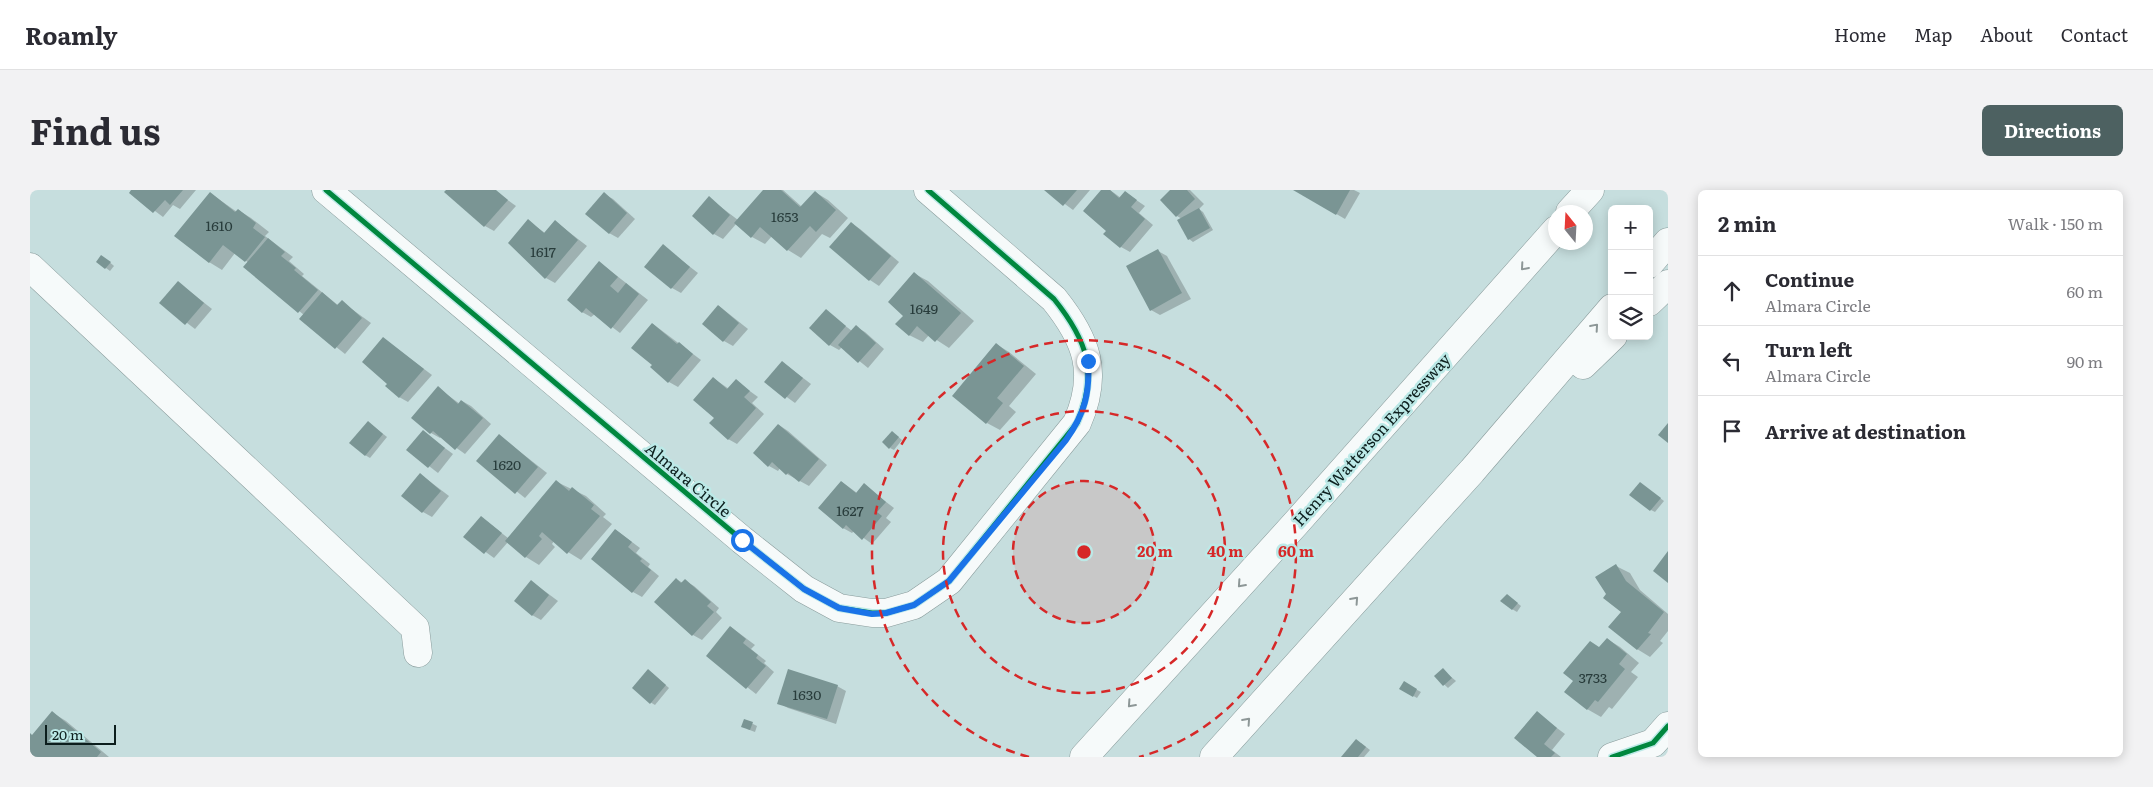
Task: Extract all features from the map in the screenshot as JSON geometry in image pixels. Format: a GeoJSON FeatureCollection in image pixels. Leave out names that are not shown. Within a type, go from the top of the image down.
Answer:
{"type":"FeatureCollection","features":[{"type":"Feature","properties":{"kind":"main road","name":"Almara Circle"},"geometry":{"type":"LineString","coordinates":[[326,190],[742,540],[804,589],[839,608],[872,614],[886,613],[914,605],[949,581],[1077,423],[1085,405],[1089,381],[1088,361],[1082,342],[1070,318],[1054,299],[928,190]]}},
{"type":"Feature","properties":{"kind":"main road"},"geometry":{"type":"LineString","coordinates":[[1576,205],[1590,190]]}},
{"type":"Feature","properties":{"kind":"main road","name":"Henry Watterson Expressway"},"geometry":{"type":"LineString","coordinates":[[1084,757],[1310,507],[1548,239]]}},
{"type":"Feature","properties":{"kind":"main road"},"geometry":{"type":"LineString","coordinates":[[1653,259],[1668,242]]}},
{"type":"Feature","properties":{"kind":"main road"},"geometry":{"type":"LineString","coordinates":[[30,267],[415,628],[418,653]]}},
{"type":"Feature","properties":{"kind":"main road"},"geometry":{"type":"LineString","coordinates":[[1653,298],[1668,284]]}},
{"type":"Feature","properties":{"kind":"main road"},"geometry":{"type":"LineString","coordinates":[[1214,757],[1472,471],[1608,313]]}},
{"type":"Feature","properties":{"kind":"main road"},"geometry":{"type":"LineString","coordinates":[[1472,471],[1609,340]]}},
{"type":"Feature","properties":{"kind":"main road"},"geometry":{"type":"LineString","coordinates":[[1612,757],[1658,742]]}},
{"type":"Feature","properties":{"kind":"building"},"geometry":{"type":"Polygon","coordinates":[[[131,190],[183,190],[170,205],[165,200],[153,213],[129,193],[131,190]]]}},
{"type":"Feature","properties":{"kind":"building"},"geometry":{"type":"Polygon","coordinates":[[[446,190],[496,190],[508,200],[484,227],[444,192],[446,190]]]}},
{"type":"Feature","properties":{"kind":"building"},"geometry":{"type":"Polygon","coordinates":[[[763,190],[781,190],[800,207],[815,191],[836,210],[816,232],[810,226],[787,251],[760,227],[751,238],[734,223],[763,190]]]}},
{"type":"Feature","properties":{"kind":"building"},"geometry":{"type":"Polygon","coordinates":[[[1044,190],[1077,190],[1063,206],[1044,190]]]}},
{"type":"Feature","properties":{"kind":"building"},"geometry":{"type":"Polygon","coordinates":[[[1101,190],[1110,190],[1119,198],[1125,191],[1137,200],[1131,207],[1145,219],[1120,248],[1103,234],[1106,231],[1083,211],[1101,190]]]}},
{"type":"Feature","properties":{"kind":"building"},"geometry":{"type":"Polygon","coordinates":[[[1170,190],[1187,190],[1195,199],[1176,217],[1160,200],[1170,190]]]}},
{"type":"Feature","properties":{"kind":"building"},"geometry":{"type":"Polygon","coordinates":[[[1293,190],[1350,190],[1336,215],[1293,190]]]}},
{"type":"Feature","properties":{"kind":"building"},"geometry":{"type":"Polygon","coordinates":[[[210,192],[235,212],[238,209],[256,223],[253,228],[265,237],[245,262],[223,245],[209,263],[174,236],[210,192]]]}},
{"type":"Feature","properties":{"kind":"building"},"geometry":{"type":"Polygon","coordinates":[[[604,192],[627,213],[609,234],[585,214],[604,192]]]}},
{"type":"Feature","properties":{"kind":"building"},"geometry":{"type":"Polygon","coordinates":[[[709,196],[730,215],[713,235],[692,216],[709,196]]]}},
{"type":"Feature","properties":{"kind":"building"},"geometry":{"type":"Polygon","coordinates":[[[1199,208],[1210,228],[1188,240],[1177,220],[1199,208]]]}},
{"type":"Feature","properties":{"kind":"building"},"geometry":{"type":"Polygon","coordinates":[[[528,219],[544,233],[555,220],[578,240],[545,279],[508,243],[528,219]]]}},
{"type":"Feature","properties":{"kind":"building"},"geometry":{"type":"Polygon","coordinates":[[[851,222],[891,256],[869,281],[829,247],[851,222]]]}},
{"type":"Feature","properties":{"kind":"building"},"geometry":{"type":"Polygon","coordinates":[[[268,238],[285,252],[281,256],[296,268],[294,270],[318,290],[298,313],[243,267],[268,238]]]}},
{"type":"Feature","properties":{"kind":"building"},"geometry":{"type":"Polygon","coordinates":[[[663,244],[690,267],[671,289],[644,267],[663,244]]]}},
{"type":"Feature","properties":{"kind":"building"},"geometry":{"type":"Polygon","coordinates":[[[1158,249],[1182,293],[1150,311],[1126,266],[1158,249]]]}},
{"type":"Feature","properties":{"kind":"building"},"geometry":{"type":"Polygon","coordinates":[[[101,255],[111,262],[105,269],[96,262],[101,255]]]}},
{"type":"Feature","properties":{"kind":"building"},"geometry":{"type":"Polygon","coordinates":[[[599,261],[618,277],[610,286],[618,293],[626,283],[639,294],[611,329],[586,308],[582,313],[567,300],[599,261]]]}},
{"type":"Feature","properties":{"kind":"building"},"geometry":{"type":"Polygon","coordinates":[[[914,272],[961,313],[935,342],[917,326],[909,336],[895,324],[903,316],[888,302],[914,272]]]}},
{"type":"Feature","properties":{"kind":"building"},"geometry":{"type":"Polygon","coordinates":[[[178,281],[204,303],[185,325],[159,303],[178,281]]]}},
{"type":"Feature","properties":{"kind":"building"},"geometry":{"type":"Polygon","coordinates":[[[322,292],[337,305],[342,300],[362,318],[335,349],[299,319],[322,292]]]}},
{"type":"Feature","properties":{"kind":"building"},"geometry":{"type":"Polygon","coordinates":[[[718,305],[739,323],[723,342],[702,324],[718,305]]]}},
{"type":"Feature","properties":{"kind":"building"},"geometry":{"type":"Polygon","coordinates":[[[826,309],[846,326],[829,346],[809,328],[826,309]]]}},
{"type":"Feature","properties":{"kind":"building"},"geometry":{"type":"Polygon","coordinates":[[[652,323],[677,344],[679,342],[693,354],[668,383],[650,367],[652,365],[631,348],[652,323]]]}},
{"type":"Feature","properties":{"kind":"building"},"geometry":{"type":"Polygon","coordinates":[[[856,325],[876,343],[858,363],[838,345],[856,325]]]}},
{"type":"Feature","properties":{"kind":"building"},"geometry":{"type":"Polygon","coordinates":[[[383,337],[424,369],[399,398],[385,386],[387,384],[362,362],[383,337]]]}},
{"type":"Feature","properties":{"kind":"building"},"geometry":{"type":"Polygon","coordinates":[[[996,343],[1024,366],[997,398],[1003,403],[986,424],[952,396],[996,343]]]}},
{"type":"Feature","properties":{"kind":"building"},"geometry":{"type":"Polygon","coordinates":[[[782,361],[803,378],[785,399],[764,382],[782,361]]]}},
{"type":"Feature","properties":{"kind":"building"},"geometry":{"type":"Polygon","coordinates":[[[713,377],[727,389],[736,379],[750,391],[744,397],[756,408],[728,440],[709,423],[714,418],[693,400],[713,377]]]}},
{"type":"Feature","properties":{"kind":"building"},"geometry":{"type":"Polygon","coordinates":[[[438,386],[458,404],[461,400],[483,418],[455,450],[433,431],[430,434],[411,418],[438,386]]]}},
{"type":"Feature","properties":{"kind":"building"},"geometry":{"type":"Polygon","coordinates":[[[368,421],[383,434],[365,456],[349,443],[368,421]]]}},
{"type":"Feature","properties":{"kind":"building"},"geometry":{"type":"Polygon","coordinates":[[[1668,423],[1668,443],[1658,435],[1668,423]]]}},
{"type":"Feature","properties":{"kind":"building"},"geometry":{"type":"Polygon","coordinates":[[[778,424],[819,459],[799,482],[788,473],[786,475],[772,462],[768,467],[753,453],[778,424]]]}},
{"type":"Feature","properties":{"kind":"building"},"geometry":{"type":"Polygon","coordinates":[[[423,430],[445,448],[428,468],[406,450],[423,430]]]}},
{"type":"Feature","properties":{"kind":"building"},"geometry":{"type":"Polygon","coordinates":[[[892,431],[899,437],[889,449],[882,442],[892,431]]]}},
{"type":"Feature","properties":{"kind":"building"},"geometry":{"type":"Polygon","coordinates":[[[499,434],[538,467],[515,494],[476,461],[499,434]]]}},
{"type":"Feature","properties":{"kind":"building"},"geometry":{"type":"Polygon","coordinates":[[[420,473],[441,491],[422,513],[401,496],[420,473]]]}},
{"type":"Feature","properties":{"kind":"building"},"geometry":{"type":"Polygon","coordinates":[[[556,480],[569,491],[572,487],[594,505],[591,509],[600,516],[567,554],[542,532],[539,536],[542,539],[525,558],[505,541],[556,480]]]}},
{"type":"Feature","properties":{"kind":"building"},"geometry":{"type":"Polygon","coordinates":[[[841,481],[856,493],[864,483],[886,502],[877,512],[882,516],[862,540],[846,525],[843,529],[818,508],[841,481]]]}},
{"type":"Feature","properties":{"kind":"building"},"geometry":{"type":"Polygon","coordinates":[[[1640,482],[1661,498],[1650,511],[1629,495],[1640,482]]]}},
{"type":"Feature","properties":{"kind":"building"},"geometry":{"type":"Polygon","coordinates":[[[481,516],[502,533],[484,554],[463,537],[481,516]]]}},
{"type":"Feature","properties":{"kind":"building"},"geometry":{"type":"Polygon","coordinates":[[[615,529],[632,542],[628,547],[651,570],[632,593],[591,559],[615,529]]]}},
{"type":"Feature","properties":{"kind":"building"},"geometry":{"type":"Polygon","coordinates":[[[1668,551],[1668,583],[1653,571],[1668,551]]]}},
{"type":"Feature","properties":{"kind":"building"},"geometry":{"type":"Polygon","coordinates":[[[1616,564],[1626,581],[1664,612],[1648,633],[1651,634],[1637,650],[1608,627],[1621,612],[1603,598],[1606,594],[1595,577],[1616,564]]]}},
{"type":"Feature","properties":{"kind":"building"},"geometry":{"type":"Polygon","coordinates":[[[676,578],[681,583],[685,579],[711,602],[707,606],[714,612],[692,636],[654,602],[676,578]]]}},
{"type":"Feature","properties":{"kind":"building"},"geometry":{"type":"Polygon","coordinates":[[[531,580],[549,595],[532,616],[514,601],[531,580]]]}},
{"type":"Feature","properties":{"kind":"building"},"geometry":{"type":"Polygon","coordinates":[[[1507,594],[1518,603],[1512,610],[1500,601],[1507,594]]]}},
{"type":"Feature","properties":{"kind":"building"},"geometry":{"type":"Polygon","coordinates":[[[730,626],[746,639],[743,643],[758,655],[756,658],[766,666],[746,689],[706,656],[730,626]]]}},
{"type":"Feature","properties":{"kind":"building"},"geometry":{"type":"Polygon","coordinates":[[[1607,638],[1627,654],[1619,664],[1625,669],[1598,702],[1595,700],[1587,710],[1564,692],[1573,681],[1563,673],[1590,641],[1599,647],[1607,638]]]}},
{"type":"Feature","properties":{"kind":"building"},"geometry":{"type":"Polygon","coordinates":[[[1443,668],[1452,678],[1443,686],[1434,676],[1443,668]]]}},
{"type":"Feature","properties":{"kind":"building"},"geometry":{"type":"Polygon","coordinates":[[[648,669],[666,685],[650,704],[632,688],[648,669]]]}},
{"type":"Feature","properties":{"kind":"building"},"geometry":{"type":"Polygon","coordinates":[[[788,669],[838,685],[827,719],[777,704],[788,669]]]}},
{"type":"Feature","properties":{"kind":"building"},"geometry":{"type":"Polygon","coordinates":[[[1404,681],[1417,689],[1413,697],[1399,689],[1404,681]]]}},
{"type":"Feature","properties":{"kind":"building"},"geometry":{"type":"Polygon","coordinates":[[[52,711],[101,752],[97,757],[30,757],[30,733],[32,735],[52,711]]]}},
{"type":"Feature","properties":{"kind":"building"},"geometry":{"type":"Polygon","coordinates":[[[1537,711],[1557,728],[1544,744],[1555,753],[1551,757],[1537,757],[1514,738],[1537,711]]]}},
{"type":"Feature","properties":{"kind":"building"},"geometry":{"type":"Polygon","coordinates":[[[744,719],[753,722],[750,730],[741,727],[744,719]]]}},
{"type":"Feature","properties":{"kind":"building"},"geometry":{"type":"Polygon","coordinates":[[[1356,739],[1366,747],[1358,757],[1341,757],[1356,739]]]}},
{"type":"Feature","properties":{"kind":"cycle path"},"geometry":{"type":"LineString","coordinates":[[326,190],[742,540],[804,589],[839,608],[872,613],[886,613],[914,605],[949,581],[1077,423],[1084,405],[1087,388],[1088,373],[1082,343],[1075,329],[1054,299],[928,190]]}},
{"type":"Feature","properties":{"kind":"cycle path"},"geometry":{"type":"LineString","coordinates":[[1612,757],[1653,743],[1668,726]]}},
{"type":"Feature","properties":{"kind":"route"},"geometry":{"type":"LineString","coordinates":[[742,540],[804,589],[839,608],[872,614],[886,613],[914,605],[927,598],[949,581],[1066,440],[1077,423],[1085,405],[1089,381],[1088,361]]}}]}
